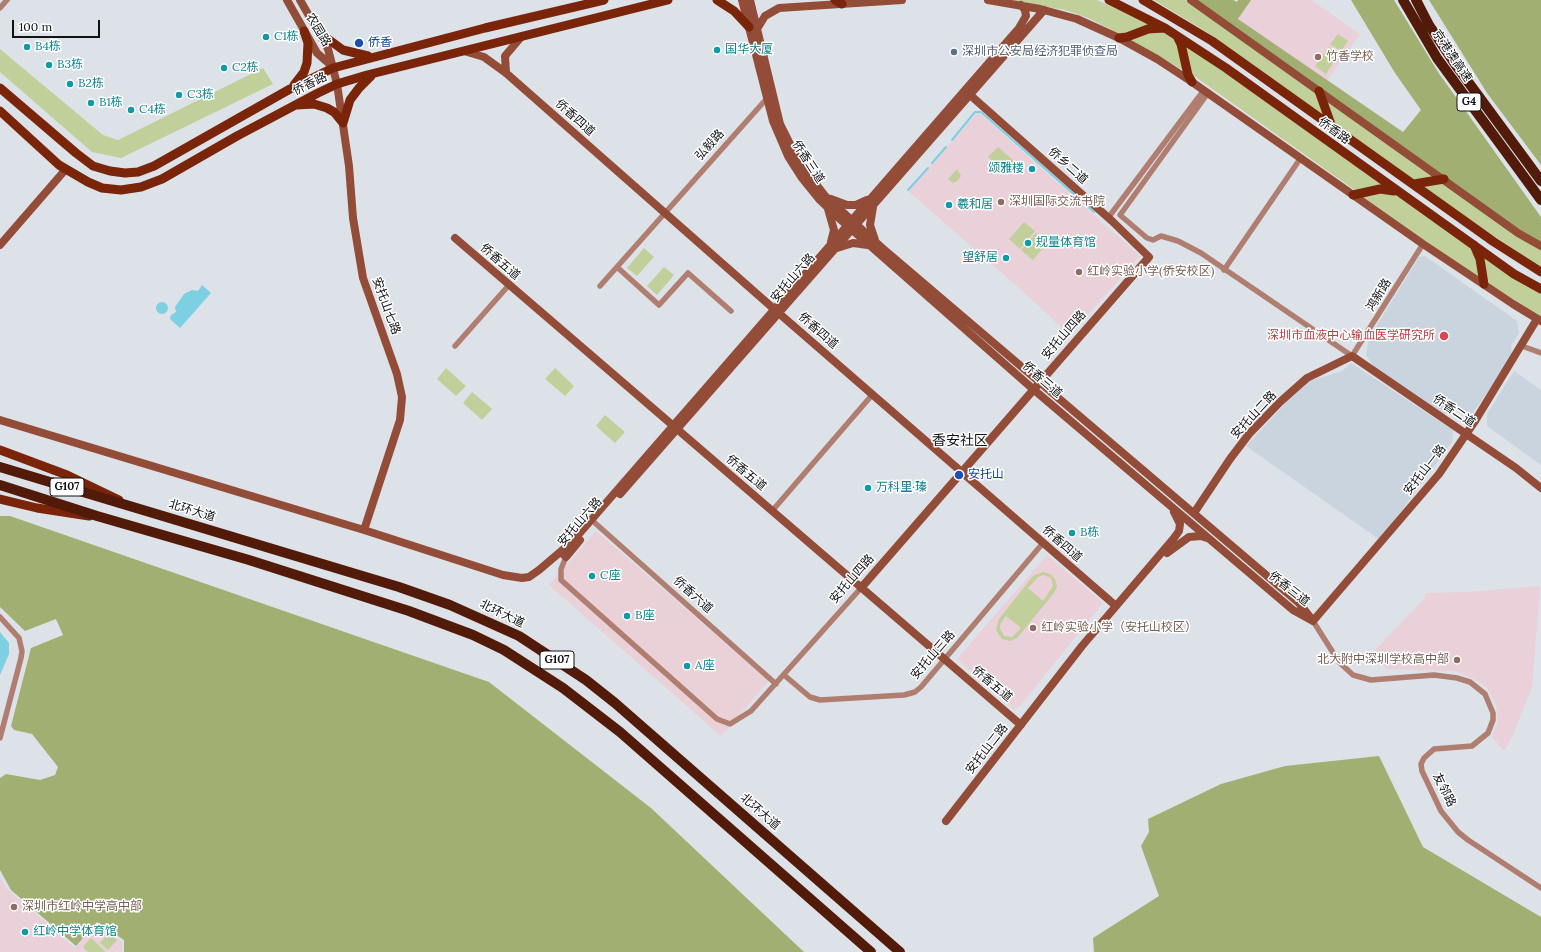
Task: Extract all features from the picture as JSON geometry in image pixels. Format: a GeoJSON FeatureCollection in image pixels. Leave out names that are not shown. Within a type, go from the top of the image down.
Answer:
{"type":"FeatureCollection","features":[{"type":"Feature","properties":{"kind":"highway","name":"京港澳高速"},"geometry":{"type":"LineString","coordinates":[[1403,0],[1437,58],[1541,200]]}},
{"type":"Feature","properties":{"kind":"highway","name":"京港澳高速"},"geometry":{"type":"LineString","coordinates":[[1416,0],[1429,25],[1455,64],[1541,180]]}},
{"type":"Feature","properties":{"kind":"highway","name":"北环大道"},"geometry":{"type":"LineString","coordinates":[[0,467],[450,604],[519,636],[586,680],[615,703],[900,952]]}},
{"type":"Feature","properties":{"kind":"highway","name":"G107"},"geometry":{"type":"LineString","coordinates":[[0,485],[97,516],[249,560],[409,611],[473,635],[504,650],[569,692],[620,732],[871,952]]}},
{"type":"Feature","properties":{"kind":"highway"},"geometry":{"type":"LineString","coordinates":[[0,489],[28,495]]}},
{"type":"Feature","properties":{"kind":"main road","name":"侨香路"},"geometry":{"type":"LineString","coordinates":[[0,88],[93,166],[110,171],[125,173],[138,172],[154,166],[290,89],[333,68],[604,0]]}},
{"type":"Feature","properties":{"kind":"main road","name":"侨香路"},"geometry":{"type":"LineString","coordinates":[[0,111],[66,169],[88,182],[102,188],[121,190],[141,187],[162,179],[294,105],[337,84],[376,72],[668,0]]}},
{"type":"Feature","properties":{"kind":"main road"},"geometry":{"type":"LineString","coordinates":[[716,0],[734,11],[753,28]]}},
{"type":"Feature","properties":{"kind":"main road","name":"侨香路"},"geometry":{"type":"LineString","coordinates":[[1109,0],[1165,28],[1226,68],[1397,192],[1474,244],[1514,274],[1541,289]]}},
{"type":"Feature","properties":{"kind":"main road","name":"侨香路"},"geometry":{"type":"LineString","coordinates":[[1143,0],[1212,41],[1494,242],[1541,272]]}},
{"type":"Feature","properties":{"kind":"main road"},"geometry":{"type":"LineString","coordinates":[[314,25],[324,36],[343,50],[363,56],[377,56]]}},
{"type":"Feature","properties":{"kind":"main road"},"geometry":{"type":"LineString","coordinates":[[1119,38],[1128,37],[1155,28],[1165,28]]}},
{"type":"Feature","properties":{"kind":"main road"},"geometry":{"type":"LineString","coordinates":[[290,89],[298,80],[307,63],[308,44],[304,31]]}},
{"type":"Feature","properties":{"kind":"main road"},"geometry":{"type":"LineString","coordinates":[[1177,36],[1181,44],[1188,75],[1192,82]]}},
{"type":"Feature","properties":{"kind":"main road"},"geometry":{"type":"LineString","coordinates":[[343,123],[346,109],[354,94],[364,82],[376,72]]}},
{"type":"Feature","properties":{"kind":"main road"},"geometry":{"type":"LineString","coordinates":[[1319,92],[1332,127]]}},
{"type":"Feature","properties":{"kind":"main road"},"geometry":{"type":"LineString","coordinates":[[294,105],[307,104],[320,106],[334,112],[343,123]]}},
{"type":"Feature","properties":{"kind":"main road"},"geometry":{"type":"LineString","coordinates":[[1414,184],[1444,179]]}},
{"type":"Feature","properties":{"kind":"main road"},"geometry":{"type":"LineString","coordinates":[[1353,195],[1380,189],[1397,192]]}},
{"type":"Feature","properties":{"kind":"main road"},"geometry":{"type":"LineString","coordinates":[[1474,244],[1480,259],[1484,284]]}},
{"type":"Feature","properties":{"kind":"main road"},"geometry":{"type":"LineString","coordinates":[[0,450],[67,475],[135,507]]}},
{"type":"Feature","properties":{"kind":"main road"},"geometry":{"type":"LineString","coordinates":[[0,499],[22,505],[78,515],[97,516]]}},
{"type":"Feature","properties":{"kind":"main road"},"geometry":{"type":"LineString","coordinates":[[0,505],[22,505]]}},
{"type":"Feature","properties":{"kind":"street"},"geometry":{"type":"LineString","coordinates":[[0,8],[7,0]]}},
{"type":"Feature","properties":{"kind":"street","name":"农园路"},"geometry":{"type":"LineString","coordinates":[[287,0],[317,53],[333,68]]}},
{"type":"Feature","properties":{"kind":"street","name":"农园路"},"geometry":{"type":"LineString","coordinates":[[300,0],[328,49],[337,84]]}},
{"type":"Feature","properties":{"kind":"street","name":"侨香三道"},"geometry":{"type":"LineString","coordinates":[[742,0],[753,28]]}},
{"type":"Feature","properties":{"kind":"street","name":"侨香三道"},"geometry":{"type":"LineString","coordinates":[[750,0],[753,28],[775,127],[788,156],[802,178],[824,204],[852,225],[877,247],[1033,389],[1293,610],[1312,621]]}},
{"type":"Feature","properties":{"kind":"street"},"geometry":{"type":"LineString","coordinates":[[753,28],[765,16],[778,8],[838,2],[902,0]]}},
{"type":"Feature","properties":{"kind":"street"},"geometry":{"type":"LineString","coordinates":[[988,0],[1021,5],[1077,19],[1119,38],[1192,82],[1423,244],[1539,320]]}},
{"type":"Feature","properties":{"kind":"street"},"geometry":{"type":"LineString","coordinates":[[1191,0],[1518,233],[1541,246]]}},
{"type":"Feature","properties":{"kind":"street","name":"安托山六路"},"geometry":{"type":"LineString","coordinates":[[875,199],[1022,25],[1026,13],[1021,5]]}},
{"type":"Feature","properties":{"kind":"street","name":"安托山六路"},"geometry":{"type":"LineString","coordinates":[[564,554],[572,542],[1044,10]]}},
{"type":"Feature","properties":{"kind":"street"},"geometry":{"type":"LineString","coordinates":[[506,72],[505,56],[522,36]]}},
{"type":"Feature","properties":{"kind":"street","name":"侨香四道"},"geometry":{"type":"LineString","coordinates":[[463,50],[484,57],[506,72],[664,213],[1116,606]]}},
{"type":"Feature","properties":{"kind":"street","name":"安托山七路"},"geometry":{"type":"LineString","coordinates":[[337,84],[349,166],[353,218],[363,278],[397,374],[402,397],[400,420],[364,530]]}},
{"type":"Feature","properties":{"kind":"street"},"geometry":{"type":"LineString","coordinates":[[1108,218],[1206,92]]}},
{"type":"Feature","properties":{"kind":"street"},"geometry":{"type":"LineString","coordinates":[[1206,92],[1120,215],[1147,238],[1153,240],[1161,236],[1178,241],[1201,253],[1352,356]]}},
{"type":"Feature","properties":{"kind":"street","name":"侨乡二道"},"geometry":{"type":"LineString","coordinates":[[969,94],[1108,218],[1149,257]]}},
{"type":"Feature","properties":{"kind":"street","name":"侨香三道"},"geometry":{"type":"LineString","coordinates":[[769,96],[792,149],[808,175],[821,192],[852,225]]}},
{"type":"Feature","properties":{"kind":"street","name":"弘毅路"},"geometry":{"type":"LineString","coordinates":[[600,286],[769,96]]}},
{"type":"Feature","properties":{"kind":"street"},"geometry":{"type":"LineString","coordinates":[[1224,270],[1300,158]]}},
{"type":"Feature","properties":{"kind":"street"},"geometry":{"type":"LineString","coordinates":[[0,245],[66,169]]}},
{"type":"Feature","properties":{"kind":"street"},"geometry":{"type":"LineString","coordinates":[[821,192],[836,202],[847,205],[875,199]]}},
{"type":"Feature","properties":{"kind":"street"},"geometry":{"type":"LineString","coordinates":[[875,199],[870,224],[877,247]]}},
{"type":"Feature","properties":{"kind":"street"},"geometry":{"type":"LineString","coordinates":[[824,204],[830,214],[834,230],[829,251]]}},
{"type":"Feature","properties":{"kind":"street","name":"侨香五道"},"geometry":{"type":"LineString","coordinates":[[455,238],[674,428],[1022,725]]}},
{"type":"Feature","properties":{"kind":"street"},"geometry":{"type":"LineString","coordinates":[[829,251],[853,243],[877,247]]}},
{"type":"Feature","properties":{"kind":"street","name":"鸿新路"},"geometry":{"type":"LineString","coordinates":[[1352,356],[1423,244]]}},
{"type":"Feature","properties":{"kind":"street","name":"侨香三道"},"geometry":{"type":"LineString","coordinates":[[877,247],[1040,381],[1299,603],[1312,621]]}},
{"type":"Feature","properties":{"kind":"street","name":"安托山四路"},"geometry":{"type":"LineString","coordinates":[[564,554],[560,580],[717,719],[730,724],[742,718],[751,712],[861,588],[1149,257]]}},
{"type":"Feature","properties":{"kind":"street"},"geometry":{"type":"LineString","coordinates":[[617,268],[659,305],[688,273],[731,311]]}},
{"type":"Feature","properties":{"kind":"street"},"geometry":{"type":"LineString","coordinates":[[455,346],[509,285]]}},
{"type":"Feature","properties":{"kind":"street","name":"安托山一路"},"geometry":{"type":"LineString","coordinates":[[1312,621],[1439,474],[1467,434],[1539,320]]}},
{"type":"Feature","properties":{"kind":"street"},"geometry":{"type":"LineString","coordinates":[[1522,346],[1541,353]]}},
{"type":"Feature","properties":{"kind":"street","name":"侨香二道"},"geometry":{"type":"LineString","coordinates":[[1352,356],[1516,468],[1541,488]]}},
{"type":"Feature","properties":{"kind":"street","name":"安托山二路"},"geometry":{"type":"LineString","coordinates":[[1194,513],[1244,440],[1280,402],[1308,378],[1352,356]]}},
{"type":"Feature","properties":{"kind":"street"},"geometry":{"type":"LineString","coordinates":[[772,511],[872,395]]}},
{"type":"Feature","properties":{"kind":"street"},"geometry":{"type":"LineString","coordinates":[[0,420],[364,530]]}},
{"type":"Feature","properties":{"kind":"street","name":"安托山六路"},"geometry":{"type":"LineString","coordinates":[[364,530],[513,578],[529,577],[564,554],[595,523],[674,428]]}},
{"type":"Feature","properties":{"kind":"street"},"geometry":{"type":"LineString","coordinates":[[1155,563],[1174,538],[1180,527],[1178,517],[1165,501]]}},
{"type":"Feature","properties":{"kind":"street","name":"侨香六道"},"geometry":{"type":"LineString","coordinates":[[595,523],[776,684]]}},
{"type":"Feature","properties":{"kind":"street"},"geometry":{"type":"LineString","coordinates":[[1155,563],[1189,537],[1201,536],[1212,541]]}},
{"type":"Feature","properties":{"kind":"street","name":"安托山三路"},"geometry":{"type":"LineString","coordinates":[[784,675],[810,697],[820,700],[904,695],[915,692],[921,687],[1043,543]]}},
{"type":"Feature","properties":{"kind":"street","name":"安托山二路"},"geometry":{"type":"LineString","coordinates":[[946,821],[1116,606],[1155,563]]}},
{"type":"Feature","properties":{"kind":"street"},"geometry":{"type":"LineString","coordinates":[[0,617],[19,638],[22,651],[0,738]]}},
{"type":"Feature","properties":{"kind":"street","name":"友邻路"},"geometry":{"type":"LineString","coordinates":[[1312,621],[1339,662],[1353,675],[1371,680],[1434,675],[1457,678],[1470,682],[1485,694],[1493,713],[1493,720],[1488,733],[1472,746],[1434,749],[1424,758],[1421,764],[1422,771],[1441,811],[1458,832],[1541,888]]}},
{"type":"Feature","properties":{"kind":"shaded area","name":"竹香学校"},"geometry":{"type":"Polygon","coordinates":[[[1251,0],[1311,0],[1360,34],[1327,81],[1238,19],[1251,0]]]}},
{"type":"Feature","properties":{"kind":"shaded area","name":"深圳国际交流书院"},"geometry":{"type":"Polygon","coordinates":[[[978,112],[1140,256],[1070,335],[1019,288],[908,191],[978,112]]]}},
{"type":"Feature","properties":{"kind":"shaded area","name":"深圳市血液中心输血医学研究所"},"geometry":{"type":"Polygon","coordinates":[[[1425,256],[1517,321],[1519,333],[1511,346],[1512,357],[1470,417],[1462,414],[1455,408],[1443,415],[1376,370],[1366,355],[1369,338],[1419,257],[1425,256]]]}},
{"type":"Feature","properties":{"kind":"shaded area"},"geometry":{"type":"Polygon","coordinates":[[[1351,363],[1453,430],[1452,442],[1380,540],[1246,446],[1284,405],[1310,381],[1342,371],[1351,363]]]}},
{"type":"Feature","properties":{"kind":"shaded area"},"geometry":{"type":"Polygon","coordinates":[[[1514,371],[1541,390],[1541,465],[1487,426],[1487,414],[1514,371]]]}},
{"type":"Feature","properties":{"kind":"shaded area"},"geometry":{"type":"Polygon","coordinates":[[[596,531],[769,681],[721,736],[549,585],[596,531]]]}},
{"type":"Feature","properties":{"kind":"shaded area","name":"红岭实验小学（安托山校区）"},"geometry":{"type":"Polygon","coordinates":[[[1047,555],[1103,603],[1019,707],[1014,709],[957,659],[1047,555]]]}},
{"type":"Feature","properties":{"kind":"shaded area","name":"北大附中深圳学校高中部"},"geometry":{"type":"Polygon","coordinates":[[[1539,586],[1532,687],[1513,735],[1504,751],[1492,737],[1498,721],[1496,704],[1487,688],[1480,682],[1455,671],[1386,669],[1373,652],[1424,599],[1426,593],[1468,592],[1539,586]]]}},
{"type":"Feature","properties":{"kind":"shaded area","name":"深圳市红岭中学高中部"},"geometry":{"type":"Polygon","coordinates":[[[0,877],[6,888],[75,948],[96,925],[122,942],[122,952],[0,952],[0,877]]]}},
{"type":"Feature","properties":{"kind":"green space"},"geometry":{"type":"Polygon","coordinates":[[[1006,0],[1097,0],[1151,25],[1122,35],[1088,18],[1065,10],[1006,0]]]}},
{"type":"Feature","properties":{"kind":"green space"},"geometry":{"type":"Polygon","coordinates":[[[1154,0],[1185,0],[1208,14],[1317,91],[1325,117],[1205,31],[1154,0]]]}},
{"type":"Feature","properties":{"kind":"green space"},"geometry":{"type":"Polygon","coordinates":[[[1194,0],[1233,0],[1237,2],[1238,0],[1251,0],[1238,19],[1403,132],[1421,110],[1395,73],[1351,0],[1394,0],[1438,72],[1541,217],[1541,242],[1514,226],[1194,0]]]}},
{"type":"Feature","properties":{"kind":"green space"},"geometry":{"type":"Polygon","coordinates":[[[1429,0],[1541,0],[1541,165],[1487,93],[1429,0]]]}},
{"type":"Feature","properties":{"kind":"green space"},"geometry":{"type":"Polygon","coordinates":[[[1146,32],[1164,32],[1176,40],[1183,70],[1132,41],[1146,32]]]}},
{"type":"Feature","properties":{"kind":"green space"},"geometry":{"type":"Polygon","coordinates":[[[1338,34],[1348,41],[1341,51],[1330,44],[1338,34]]]}},
{"type":"Feature","properties":{"kind":"green space"},"geometry":{"type":"Polygon","coordinates":[[[1185,44],[1383,186],[1356,191],[1190,73],[1185,44]]]}},
{"type":"Feature","properties":{"kind":"green space"},"geometry":{"type":"Polygon","coordinates":[[[1329,47],[1339,54],[1326,74],[1315,66],[1329,47]]]}},
{"type":"Feature","properties":{"kind":"green space"},"geometry":{"type":"Polygon","coordinates":[[[0,49],[103,135],[118,140],[263,68],[273,84],[121,158],[92,152],[0,72],[0,49]]]}},
{"type":"Feature","properties":{"kind":"green space"},"geometry":{"type":"Polygon","coordinates":[[[1326,99],[1437,176],[1415,181],[1332,122],[1326,99]]]}},
{"type":"Feature","properties":{"kind":"green space"},"geometry":{"type":"Polygon","coordinates":[[[998,147],[1015,162],[1006,172],[988,157],[998,147]]]}},
{"type":"Feature","properties":{"kind":"green space"},"geometry":{"type":"Polygon","coordinates":[[[957,169],[961,176],[953,183],[948,179],[957,169]]]}},
{"type":"Feature","properties":{"kind":"green space"},"geometry":{"type":"Polygon","coordinates":[[[1444,182],[1541,248],[1541,268],[1421,186],[1444,182]]]}},
{"type":"Feature","properties":{"kind":"green space"},"geometry":{"type":"Polygon","coordinates":[[[1377,192],[1391,192],[1473,250],[1480,279],[1363,197],[1377,192]]]}},
{"type":"Feature","properties":{"kind":"green space"},"geometry":{"type":"Polygon","coordinates":[[[1024,222],[1035,231],[1020,249],[1009,239],[1024,222]]]}},
{"type":"Feature","properties":{"kind":"green space"},"geometry":{"type":"Polygon","coordinates":[[[1036,233],[1048,242],[1033,260],[1021,250],[1036,233]]]}},
{"type":"Feature","properties":{"kind":"green space"},"geometry":{"type":"Polygon","coordinates":[[[644,248],[654,257],[637,276],[627,268],[644,248]]]}},
{"type":"Feature","properties":{"kind":"green space"},"geometry":{"type":"Polygon","coordinates":[[[1481,256],[1502,271],[1541,294],[1541,316],[1490,285],[1481,256]]]}},
{"type":"Feature","properties":{"kind":"green space"},"geometry":{"type":"Polygon","coordinates":[[[664,267],[674,275],[657,295],[647,286],[664,267]]]}},
{"type":"Feature","properties":{"kind":"green space"},"geometry":{"type":"Polygon","coordinates":[[[446,368],[466,386],[456,396],[437,379],[446,368]]]}},
{"type":"Feature","properties":{"kind":"green space"},"geometry":{"type":"Polygon","coordinates":[[[555,368],[574,386],[565,396],[545,379],[555,368]]]}},
{"type":"Feature","properties":{"kind":"green space"},"geometry":{"type":"Polygon","coordinates":[[[472,392],[492,409],[482,420],[463,403],[472,392]]]}},
{"type":"Feature","properties":{"kind":"green space"},"geometry":{"type":"Polygon","coordinates":[[[605,415],[625,432],[615,443],[596,426],[605,415]]]}},
{"type":"Feature","properties":{"kind":"green space"},"geometry":{"type":"Polygon","coordinates":[[[0,516],[10,516],[489,682],[651,808],[804,952],[124,952],[124,940],[97,922],[76,946],[11,890],[0,870],[0,778],[6,774],[40,780],[55,775],[58,767],[32,734],[14,730],[11,726],[31,648],[63,635],[56,619],[25,631],[0,607],[0,516]]]}},
{"type":"Feature","properties":{"kind":"green space"},"geometry":{"type":"Polygon","coordinates":[[[1043,572],[1050,574],[1055,579],[1057,587],[1054,593],[1017,638],[1010,641],[1002,639],[996,630],[999,619],[1033,576],[1043,572]],[[1043,575],[1038,577],[1028,588],[1043,601],[1053,586],[1051,578],[1043,575]],[[1006,616],[1000,624],[1000,629],[1004,636],[1012,637],[1021,628],[1006,616]]]}},
{"type":"Feature","properties":{"kind":"green space"},"geometry":{"type":"Polygon","coordinates":[[[1379,756],[1423,847],[1541,917],[1541,952],[1094,952],[1093,938],[1159,896],[1141,846],[1149,832],[1148,819],[1221,784],[1285,766],[1379,756]]]}},
{"type":"Feature","properties":{"kind":"green space"},"geometry":{"type":"Polygon","coordinates":[[[109,933],[117,940],[108,950],[100,943],[109,933]]]}},
{"type":"Feature","properties":{"kind":"green space"},"geometry":{"type":"Polygon","coordinates":[[[91,938],[106,952],[88,952],[83,947],[91,938]]]}},
{"type":"Feature","properties":{"kind":"water"},"geometry":{"type":"Polygon","coordinates":[[[202,285],[211,293],[180,328],[170,319],[171,315],[176,312],[175,307],[184,294],[192,290],[198,291],[202,285]]]}},
{"type":"Feature","properties":{"kind":"water"},"geometry":{"type":"Polygon","coordinates":[[[160,302],[164,302],[168,308],[164,314],[160,314],[156,310],[156,306],[160,302]]]}},
{"type":"Feature","properties":{"kind":"water"},"geometry":{"type":"Polygon","coordinates":[[[0,632],[9,643],[9,654],[0,675],[0,632]]]}},
{"type":"Feature","properties":{"kind":"waterway"},"geometry":{"type":"LineString","coordinates":[[952,140],[975,112],[981,112],[1094,212]]}},
{"type":"Feature","properties":{"kind":"waterway"},"geometry":{"type":"LineString","coordinates":[[932,163],[946,147]]}},
{"type":"Feature","properties":{"kind":"waterway"},"geometry":{"type":"LineString","coordinates":[[908,190],[928,168]]}},
{"type":"Feature","properties":{"kind":"place","name":"C1栋"},"geometry":{"type":"Point","coordinates":[266,37]}},
{"type":"Feature","properties":{"kind":"place","name":"侨香"},"geometry":{"type":"Point","coordinates":[359,43]}},
{"type":"Feature","properties":{"kind":"place","name":"B4栋"},"geometry":{"type":"Point","coordinates":[27,47]}},
{"type":"Feature","properties":{"kind":"place","name":"国华大厦"},"geometry":{"type":"Point","coordinates":[717,50]}},
{"type":"Feature","properties":{"kind":"place","name":"深圳市公安局经济犯罪侦查局"},"geometry":{"type":"Point","coordinates":[954,52]}},
{"type":"Feature","properties":{"kind":"place","name":"竹香学校"},"geometry":{"type":"Point","coordinates":[1318,57]}},
{"type":"Feature","properties":{"kind":"place","name":"B3栋"},"geometry":{"type":"Point","coordinates":[49,65]}},
{"type":"Feature","properties":{"kind":"place","name":"C2栋"},"geometry":{"type":"Point","coordinates":[224,68]}},
{"type":"Feature","properties":{"kind":"place","name":"B2栋"},"geometry":{"type":"Point","coordinates":[70,84]}},
{"type":"Feature","properties":{"kind":"place","name":"C3栋"},"geometry":{"type":"Point","coordinates":[179,95]}},
{"type":"Feature","properties":{"kind":"place","name":"B1栋"},"geometry":{"type":"Point","coordinates":[91,103]}},
{"type":"Feature","properties":{"kind":"place","name":"C4栋"},"geometry":{"type":"Point","coordinates":[131,110]}},
{"type":"Feature","properties":{"kind":"place","name":"颂雅楼"},"geometry":{"type":"Point","coordinates":[1032,169]}},
{"type":"Feature","properties":{"kind":"place","name":"深圳国际交流书院"},"geometry":{"type":"Point","coordinates":[1001,202]}},
{"type":"Feature","properties":{"kind":"place","name":"羲和居"},"geometry":{"type":"Point","coordinates":[949,205]}},
{"type":"Feature","properties":{"kind":"place","name":"规量体育馆"},"geometry":{"type":"Point","coordinates":[1028,243]}},
{"type":"Feature","properties":{"kind":"place","name":"望舒居"},"geometry":{"type":"Point","coordinates":[1006,258]}},
{"type":"Feature","properties":{"kind":"place","name":"红岭实验小学(侨安校区)"},"geometry":{"type":"Point","coordinates":[1079,272]}},
{"type":"Feature","properties":{"kind":"place","name":"深圳市血液中心输血医学研究所"},"geometry":{"type":"Point","coordinates":[1444,336]}},
{"type":"Feature","properties":{"kind":"place","name":"安托山"},"geometry":{"type":"Point","coordinates":[959,475]}},
{"type":"Feature","properties":{"kind":"place","name":"万科里·瑧"},"geometry":{"type":"Point","coordinates":[868,488]}},
{"type":"Feature","properties":{"kind":"place","name":"B栋"},"geometry":{"type":"Point","coordinates":[1072,533]}},
{"type":"Feature","properties":{"kind":"place","name":"C座"},"geometry":{"type":"Point","coordinates":[592,576]}},
{"type":"Feature","properties":{"kind":"place","name":"B座"},"geometry":{"type":"Point","coordinates":[627,616]}},
{"type":"Feature","properties":{"kind":"place","name":"红岭实验小学（安托山校区）"},"geometry":{"type":"Point","coordinates":[1033,628]}},
{"type":"Feature","properties":{"kind":"place","name":"北大附中深圳学校高中部"},"geometry":{"type":"Point","coordinates":[1457,660]}},
{"type":"Feature","properties":{"kind":"place","name":"A座"},"geometry":{"type":"Point","coordinates":[687,666]}},
{"type":"Feature","properties":{"kind":"place","name":"深圳市红岭中学高中部"},"geometry":{"type":"Point","coordinates":[14,907]}},
{"type":"Feature","properties":{"kind":"place","name":"红岭中学体育馆"},"geometry":{"type":"Point","coordinates":[25,932]}},
{"type":"Feature","properties":{"kind":"district","name":"香安社区"},"geometry":{"type":"Point","coordinates":[960,441]}}]}
